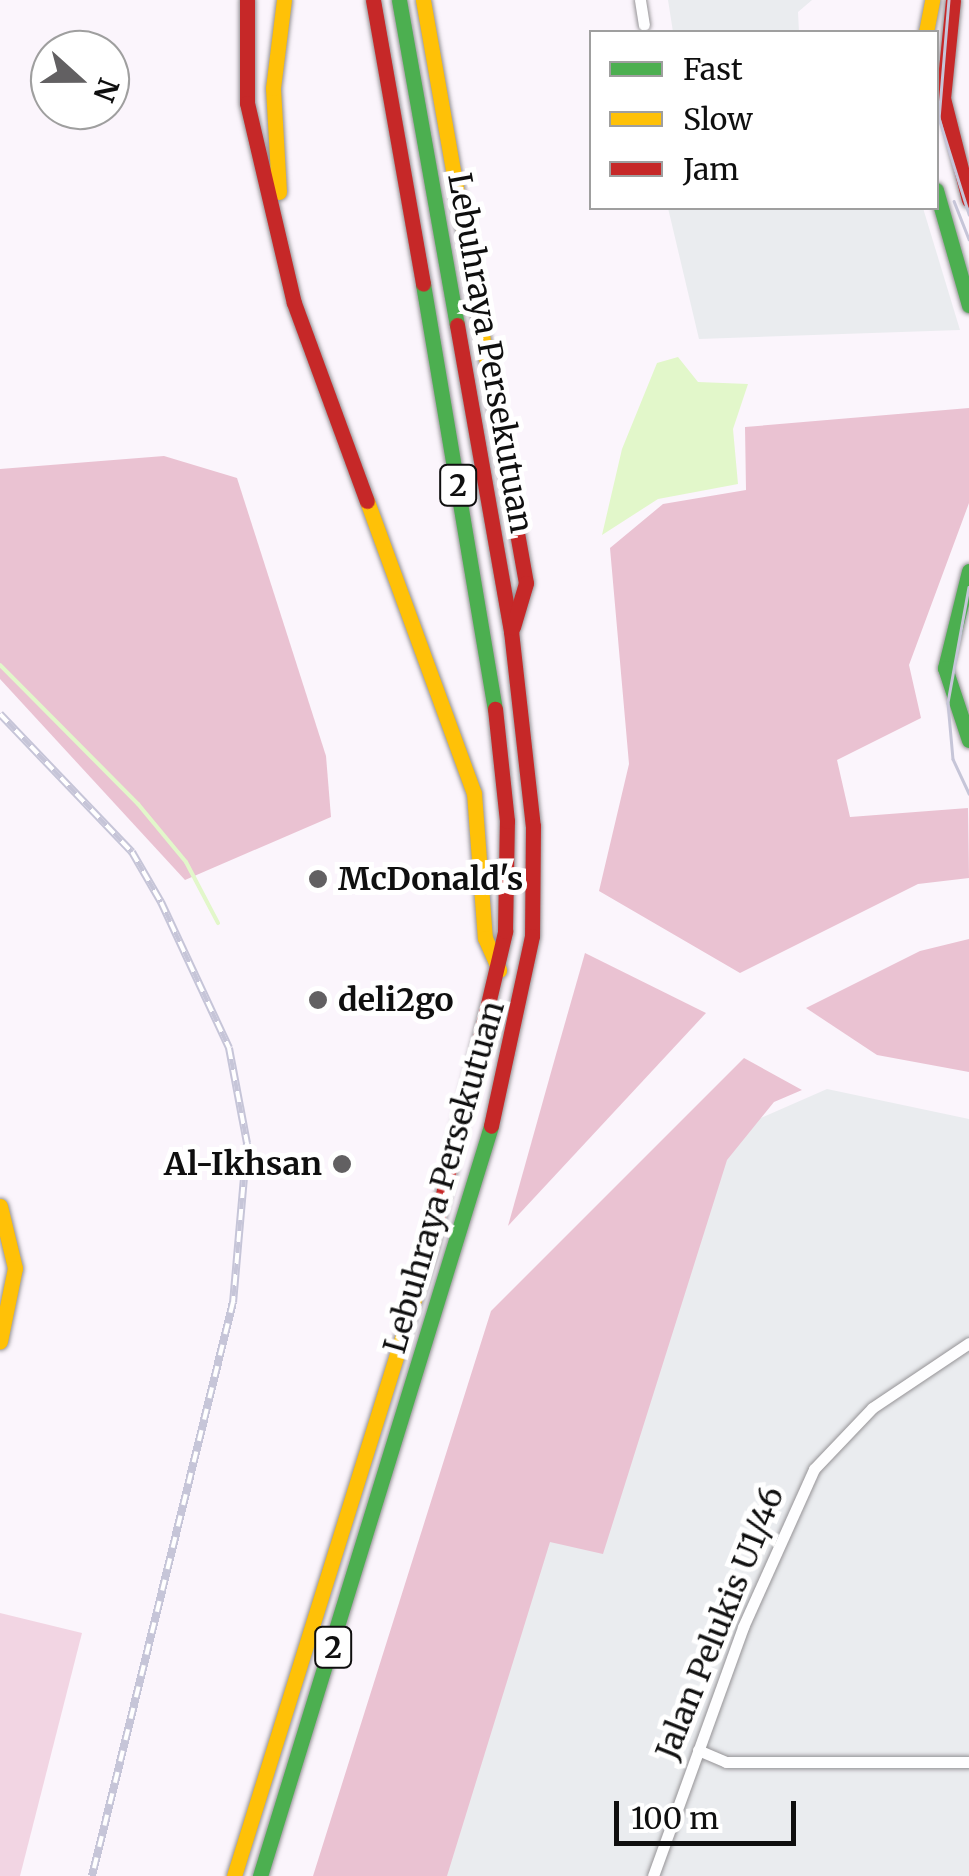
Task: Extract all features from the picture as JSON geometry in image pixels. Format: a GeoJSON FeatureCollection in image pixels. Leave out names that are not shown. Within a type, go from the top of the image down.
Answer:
{"type":"FeatureCollection","features":[{"type":"Feature","properties":{"kind":"main road"},"geometry":{"type":"LineString","coordinates":[[248,0],[246,103],[294,303],[474,793],[485,938],[500,972]]}},
{"type":"Feature","properties":{"kind":"main road"},"geometry":{"type":"LineString","coordinates":[[284,0],[273,146],[294,303]]}},
{"type":"Feature","properties":{"kind":"main road","name":"Lebuhraya Persekutuan"},"geometry":{"type":"LineString","coordinates":[[234,1876],[456,1161],[500,972],[507,821],[491,675],[372,0]]}},
{"type":"Feature","properties":{"kind":"main road","name":"Lebuhraya Persekutuan"},"geometry":{"type":"LineString","coordinates":[[260,1876],[482,1166],[522,1008],[533,826],[511,632],[399,0]]}},
{"type":"Feature","properties":{"kind":"main road"},"geometry":{"type":"LineString","coordinates":[[423,0],[526,583],[511,632]]}},
{"type":"Feature","properties":{"kind":"main road"},"geometry":{"type":"LineString","coordinates":[[926,30],[932,0]]}},
{"type":"Feature","properties":{"kind":"main road"},"geometry":{"type":"LineString","coordinates":[[953,0],[942,98],[969,200]]}},
{"type":"Feature","properties":{"kind":"main road"},"geometry":{"type":"LineString","coordinates":[[939,200],[969,305]]}},
{"type":"Feature","properties":{"kind":"main road"},"geometry":{"type":"LineString","coordinates":[[969,571],[945,668],[969,740]]}},
{"type":"Feature","properties":{"kind":"main road"},"geometry":{"type":"LineString","coordinates":[[0,1206],[15,1268],[0,1341]]}},
{"type":"Feature","properties":{"kind":"street"},"geometry":{"type":"LineString","coordinates":[[238,0],[240,101],[257,146]]}},
{"type":"Feature","properties":{"kind":"street"},"geometry":{"type":"LineString","coordinates":[[640,0],[644,24]]}},
{"type":"Feature","properties":{"kind":"street","name":"Jalan Pelukis U1/46"},"geometry":{"type":"LineString","coordinates":[[653,1876],[698,1750],[817,1465],[872,1408],[969,1343]]}},
{"type":"Feature","properties":{"kind":"street"},"geometry":{"type":"LineString","coordinates":[[698,1750],[726,1762],[969,1762]]}},
{"type":"Feature","properties":{"kind":"shaded area"},"geometry":{"type":"Polygon","coordinates":[[[668,0],[812,0],[798,12],[799,30],[673,30],[668,0]]]}},
{"type":"Feature","properties":{"kind":"shaded area"},"geometry":{"type":"Polygon","coordinates":[[[668,210],[924,210],[960,330],[699,339],[668,210]]]}},
{"type":"Feature","properties":{"kind":"shaded area"},"geometry":{"type":"Polygon","coordinates":[[[678,357],[698,382],[748,384],[733,429],[738,484],[658,499],[602,535],[622,449],[657,363],[678,357]]]}},
{"type":"Feature","properties":{"kind":"shaded area"},"geometry":{"type":"Polygon","coordinates":[[[969,408],[969,503],[909,665],[921,718],[837,760],[850,817],[968,808],[969,878],[918,884],[740,973],[599,891],[629,764],[610,548],[663,504],[746,490],[745,427],[969,408]]]}},
{"type":"Feature","properties":{"kind":"shaded area"},"geometry":{"type":"Polygon","coordinates":[[[164,456],[237,478],[326,756],[331,817],[185,880],[0,679],[0,469],[164,456]]]}},
{"type":"Feature","properties":{"kind":"shaded area"},"geometry":{"type":"Polygon","coordinates":[[[969,939],[969,1072],[877,1055],[806,1008],[920,951],[969,939]]]}},
{"type":"Feature","properties":{"kind":"shaded area"},"geometry":{"type":"Polygon","coordinates":[[[585,953],[706,1013],[508,1226],[555,1058],[585,953]]]}},
{"type":"Feature","properties":{"kind":"shaded area"},"geometry":{"type":"Polygon","coordinates":[[[744,1058],[802,1090],[774,1102],[727,1160],[603,1554],[550,1542],[447,1876],[313,1876],[491,1311],[744,1058]]]}},
{"type":"Feature","properties":{"kind":"shaded area"},"geometry":{"type":"Polygon","coordinates":[[[827,1089],[969,1119],[969,1876],[354,1876],[740,1127],[827,1089]]]}},
{"type":"Feature","properties":{"kind":"shaded area"},"geometry":{"type":"Polygon","coordinates":[[[0,1613],[82,1633],[20,1876],[0,1876],[0,1613]]]}},
{"type":"Feature","properties":{"kind":"waterway"},"geometry":{"type":"LineString","coordinates":[[0,665],[138,804],[186,862],[218,923]]}},
{"type":"Feature","properties":{"kind":"tram line"},"geometry":{"type":"LineString","coordinates":[[949,0],[939,118],[969,214]]}},
{"type":"Feature","properties":{"kind":"tram line"},"geometry":{"type":"LineString","coordinates":[[954,201],[969,239]]}},
{"type":"Feature","properties":{"kind":"tram line"},"geometry":{"type":"LineString","coordinates":[[969,587],[948,703],[953,759],[969,794]]}},
{"type":"Feature","properties":{"kind":"railway"},"geometry":{"type":"LineString","coordinates":[[0,714],[132,852],[161,902],[229,1048],[247,1143],[233,1302],[92,1876]]}},
{"type":"Feature","properties":{"kind":"traffic: fast"},"geometry":{"type":"LineString","coordinates":[[399,0],[457,325]]}},
{"type":"Feature","properties":{"kind":"traffic: fast"},"geometry":{"type":"LineString","coordinates":[[939,200],[969,305]]}},
{"type":"Feature","properties":{"kind":"traffic: fast"},"geometry":{"type":"LineString","coordinates":[[423,284],[495,709]]}},
{"type":"Feature","properties":{"kind":"traffic: fast"},"geometry":{"type":"LineString","coordinates":[[969,571],[945,668],[969,740]]}},
{"type":"Feature","properties":{"kind":"traffic: fast"},"geometry":{"type":"LineString","coordinates":[[260,1876],[491,1126]]}},
{"type":"Feature","properties":{"kind":"traffic: slow"},"geometry":{"type":"LineString","coordinates":[[279,192],[273,88],[284,0]]}},
{"type":"Feature","properties":{"kind":"traffic: slow"},"geometry":{"type":"LineString","coordinates":[[423,0],[511,499]]}},
{"type":"Feature","properties":{"kind":"traffic: slow"},"geometry":{"type":"LineString","coordinates":[[926,30],[932,0]]}},
{"type":"Feature","properties":{"kind":"traffic: slow"},"geometry":{"type":"LineString","coordinates":[[367,501],[474,793],[485,938],[499,970]]}},
{"type":"Feature","properties":{"kind":"traffic: slow"},"geometry":{"type":"LineString","coordinates":[[0,1206],[15,1268],[0,1341]]}},
{"type":"Feature","properties":{"kind":"traffic: slow"},"geometry":{"type":"LineString","coordinates":[[234,1876],[431,1245]]}},
{"type":"Feature","properties":{"kind":"traffic: jam"},"geometry":{"type":"LineString","coordinates":[[247,0],[247,103],[294,303],[367,501]]}},
{"type":"Feature","properties":{"kind":"traffic: jam"},"geometry":{"type":"LineString","coordinates":[[373,0],[423,284]]}},
{"type":"Feature","properties":{"kind":"traffic: jam"},"geometry":{"type":"LineString","coordinates":[[953,0],[943,98],[969,200]]}},
{"type":"Feature","properties":{"kind":"traffic: jam"},"geometry":{"type":"LineString","coordinates":[[457,325],[511,631],[533,826],[532,936],[491,1126]]}},
{"type":"Feature","properties":{"kind":"traffic: jam"},"geometry":{"type":"LineString","coordinates":[[511,499],[526,583],[513,627]]}},
{"type":"Feature","properties":{"kind":"traffic: jam"},"geometry":{"type":"LineString","coordinates":[[431,1245],[505,931],[507,821],[495,709]]}},
{"type":"Feature","properties":{"kind":"place","name":"McDonald's"},"geometry":{"type":"Point","coordinates":[318,879]}},
{"type":"Feature","properties":{"kind":"place","name":"deli2go"},"geometry":{"type":"Point","coordinates":[318,1000]}},
{"type":"Feature","properties":{"kind":"place","name":"Al-Ikhsan"},"geometry":{"type":"Point","coordinates":[342,1164]}}]}
